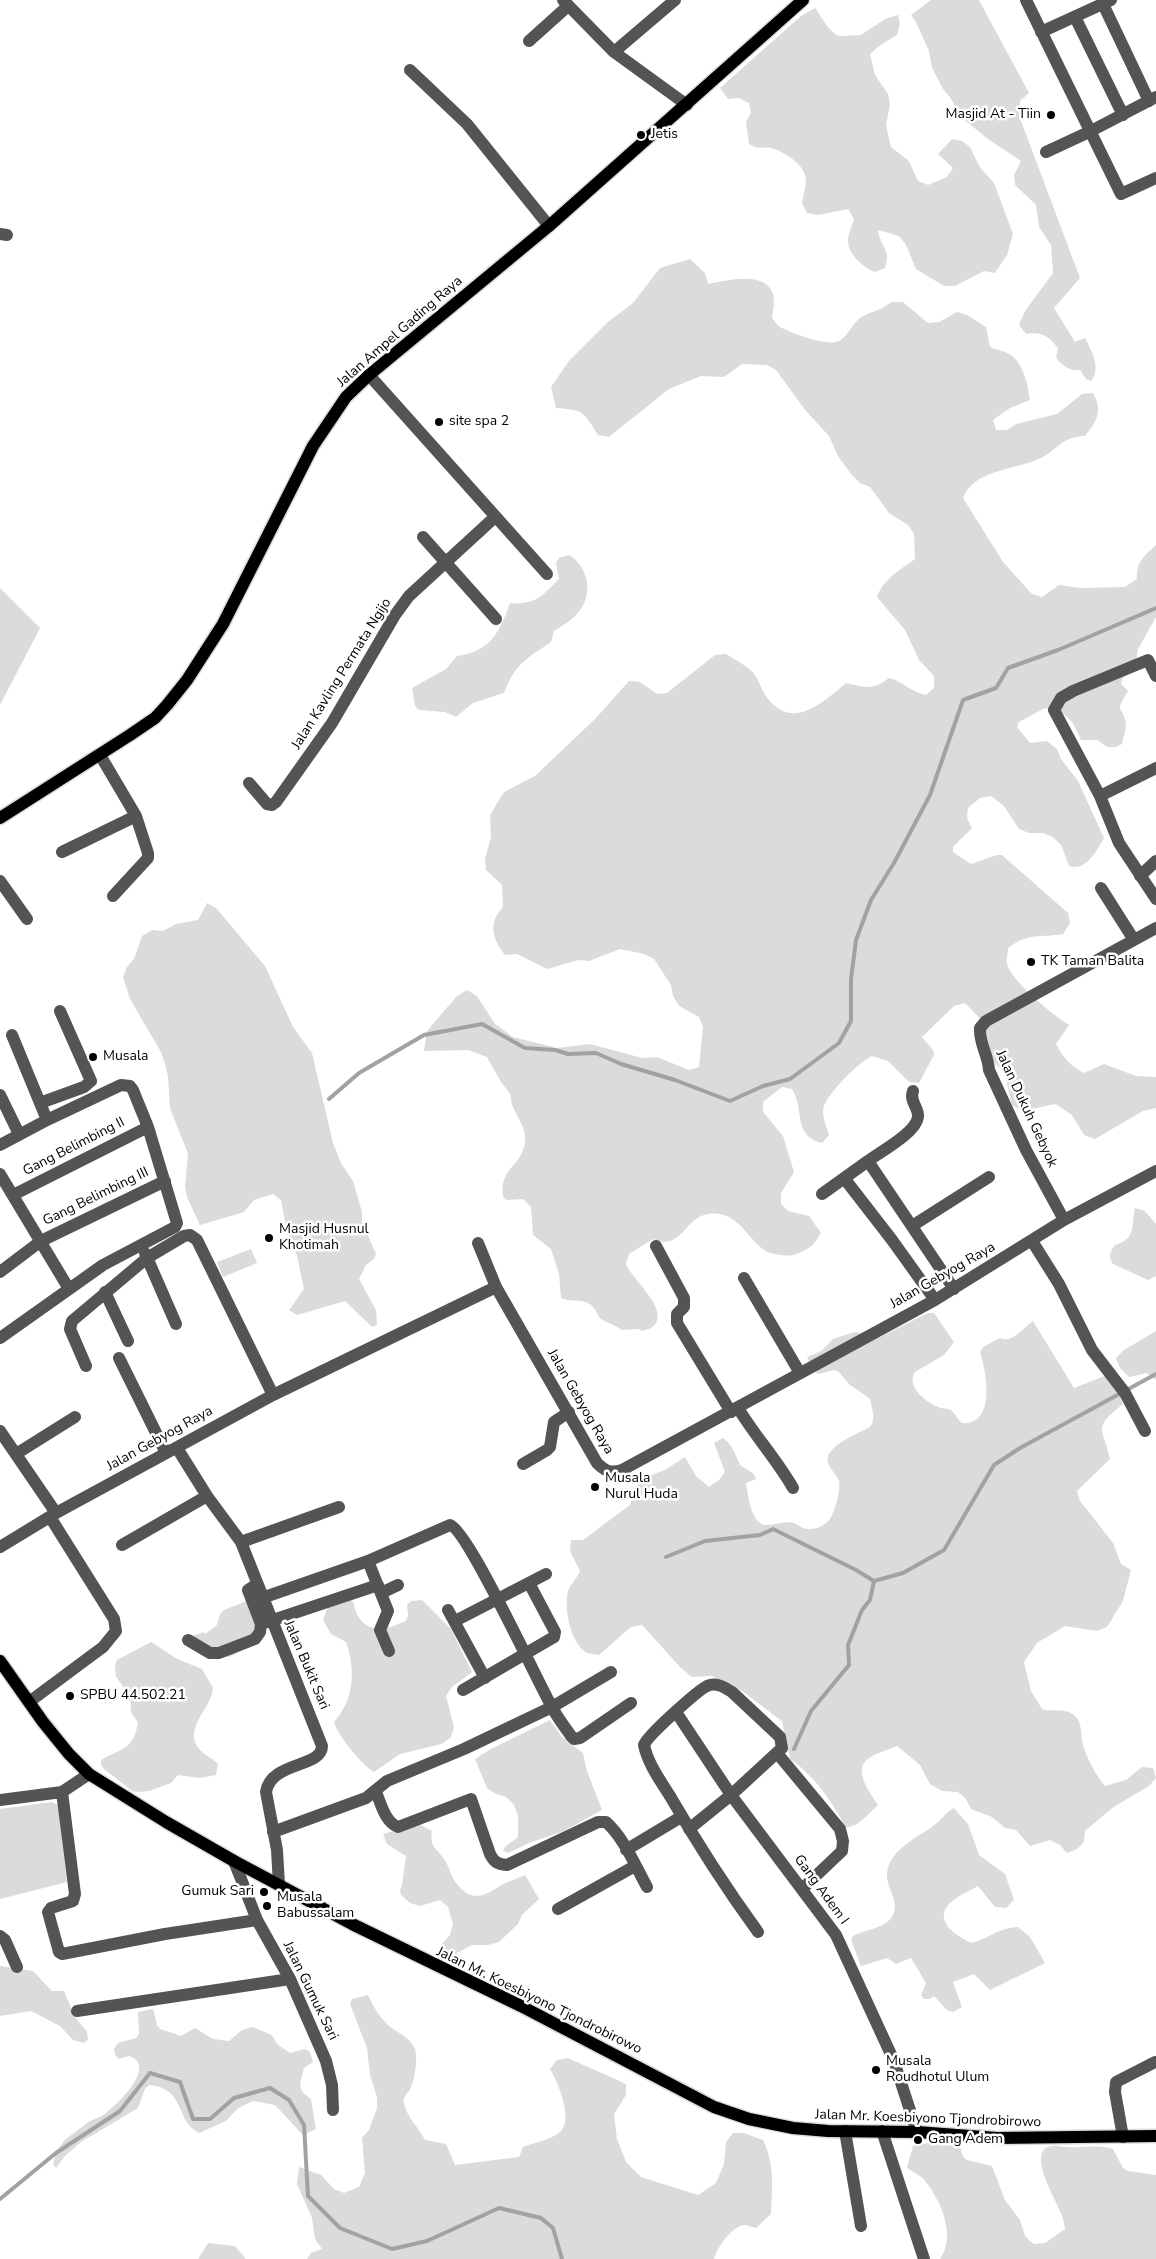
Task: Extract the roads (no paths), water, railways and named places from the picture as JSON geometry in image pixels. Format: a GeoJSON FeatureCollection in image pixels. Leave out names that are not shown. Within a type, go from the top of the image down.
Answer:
{"type":"FeatureCollection","features":[{"type":"Feature","properties":{"kind":"main road","name":"Jalan Ampel Gading Raya"},"geometry":{"type":"LineString","coordinates":[[0,818],[155,718],[187,680],[223,624],[244,585],[313,446],[346,397],[549,226],[803,0]]}},
{"type":"Feature","properties":{"kind":"main road","name":"Jalan Mr. Koesbiyono Tjondrobirowo"},"geometry":{"type":"LineString","coordinates":[[0,1661],[69,1754],[89,1774],[234,1861],[279,1885],[418,1958],[521,2006],[714,2107],[749,2119],[793,2128],[917,2132],[997,2138],[1123,2138],[1156,2136]]}},
{"type":"Feature","properties":{"kind":"street"},"geometry":{"type":"LineString","coordinates":[[1026,0],[1121,194],[1156,178]]}},
{"type":"Feature","properties":{"kind":"street"},"geometry":{"type":"LineString","coordinates":[[614,52],[673,1]]}},
{"type":"Feature","properties":{"kind":"street"},"geometry":{"type":"LineString","coordinates":[[1041,32],[1107,2],[1153,99],[1046,152]]}},
{"type":"Feature","properties":{"kind":"street"},"geometry":{"type":"LineString","coordinates":[[529,41],[565,3],[614,52],[656,81],[686,105]]}},
{"type":"Feature","properties":{"kind":"street"},"geometry":{"type":"LineString","coordinates":[[1075,17],[1123,115]]}},
{"type":"Feature","properties":{"kind":"street"},"geometry":{"type":"LineString","coordinates":[[410,70],[467,124],[549,226]]}},
{"type":"Feature","properties":{"kind":"street"},"geometry":{"type":"LineString","coordinates":[[370,375],[547,574]]}},
{"type":"Feature","properties":{"kind":"street","name":"Jalan Kavling Permata Ngijo"},"geometry":{"type":"LineString","coordinates":[[249,783],[267,804],[270,806],[276,802],[332,723],[395,615],[414,591],[447,563],[495,517]]}},
{"type":"Feature","properties":{"kind":"street"},"geometry":{"type":"LineString","coordinates":[[423,537],[496,619]]}},
{"type":"Feature","properties":{"kind":"street"},"geometry":{"type":"LineString","coordinates":[[1156,676],[1152,658],[1067,694],[1061,698],[1054,710],[1100,796],[1120,842],[1156,899]]}},
{"type":"Feature","properties":{"kind":"street"},"geometry":{"type":"LineString","coordinates":[[100,755],[136,816],[148,854],[148,858],[113,896]]}},
{"type":"Feature","properties":{"kind":"street"},"geometry":{"type":"LineString","coordinates":[[1100,796],[1156,768]]}},
{"type":"Feature","properties":{"kind":"street"},"geometry":{"type":"LineString","coordinates":[[62,852],[136,816]]}},
{"type":"Feature","properties":{"kind":"street"},"geometry":{"type":"LineString","coordinates":[[1140,876],[1156,861]]}},
{"type":"Feature","properties":{"kind":"street"},"geometry":{"type":"LineString","coordinates":[[0,880],[27,919]]}},
{"type":"Feature","properties":{"kind":"street"},"geometry":{"type":"LineString","coordinates":[[1101,888],[1134,940]]}},
{"type":"Feature","properties":{"kind":"street","name":"Jalan Dukuh Gebyok"},"geometry":{"type":"LineString","coordinates":[[1064,1220],[1026,1150],[989,1070],[988,1061],[980,1042],[980,1028],[986,1021],[1156,928]]}},
{"type":"Feature","properties":{"kind":"street"},"geometry":{"type":"LineString","coordinates":[[40,1103],[84,1088],[89,1084],[91,1077],[60,1011]]}},
{"type":"Feature","properties":{"kind":"street"},"geometry":{"type":"LineString","coordinates":[[12,1035],[46,1120]]}},
{"type":"Feature","properties":{"kind":"street"},"geometry":{"type":"LineString","coordinates":[[0,1145],[46,1120],[121,1085],[130,1086],[134,1090],[148,1127],[177,1220],[175,1227],[103,1265],[0,1338]]}},
{"type":"Feature","properties":{"kind":"street"},"geometry":{"type":"LineString","coordinates":[[822,1194],[844,1178],[871,1165],[914,1126],[918,1120],[918,1113],[912,1099],[913,1091]]}},
{"type":"Feature","properties":{"kind":"street"},"geometry":{"type":"LineString","coordinates":[[0,1095],[19,1134]]}},
{"type":"Feature","properties":{"kind":"street","name":"Gang Belimbing II"},"geometry":{"type":"LineString","coordinates":[[14,1195],[148,1127]]}},
{"type":"Feature","properties":{"kind":"street"},"geometry":{"type":"LineString","coordinates":[[871,1165],[954,1289]]}},
{"type":"Feature","properties":{"kind":"street","name":"Jalan Gebyog Raya"},"geometry":{"type":"LineString","coordinates":[[0,1547],[53,1515],[273,1395],[496,1287],[597,1463],[604,1470],[611,1473],[622,1470],[954,1289],[1064,1220],[1156,1171]]}},
{"type":"Feature","properties":{"kind":"street"},"geometry":{"type":"LineString","coordinates":[[0,1174],[69,1289]]}},
{"type":"Feature","properties":{"kind":"street"},"geometry":{"type":"LineString","coordinates":[[912,1226],[989,1177]]}},
{"type":"Feature","properties":{"kind":"street"},"geometry":{"type":"LineString","coordinates":[[844,1178],[934,1300]]}},
{"type":"Feature","properties":{"kind":"street","name":"Gang Belimbing III"},"geometry":{"type":"LineString","coordinates":[[0,1272],[41,1241],[165,1181]]}},
{"type":"Feature","properties":{"kind":"street"},"geometry":{"type":"LineString","coordinates":[[86,1366],[70,1329],[70,1324],[105,1292],[147,1258],[184,1236],[190,1235],[197,1240],[273,1395]]}},
{"type":"Feature","properties":{"kind":"street"},"geometry":{"type":"LineString","coordinates":[[1032,1241],[1059,1284],[1092,1350],[1124,1392],[1145,1431]]}},
{"type":"Feature","properties":{"kind":"street"},"geometry":{"type":"LineString","coordinates":[[478,1243],[496,1287]]}},
{"type":"Feature","properties":{"kind":"street"},"geometry":{"type":"LineString","coordinates":[[142,1246],[176,1324]]}},
{"type":"Feature","properties":{"kind":"street"},"geometry":{"type":"LineString","coordinates":[[656,1246],[684,1298],[684,1307],[677,1314],[677,1323],[735,1410],[779,1464],[793,1488]]}},
{"type":"Feature","properties":{"kind":"street"},"geometry":{"type":"LineString","coordinates":[[744,1278],[800,1373]]}},
{"type":"Feature","properties":{"kind":"street"},"geometry":{"type":"LineString","coordinates":[[105,1292],[128,1341]]}},
{"type":"Feature","properties":{"kind":"street","name":"Jalan Bukit Sari"},"geometry":{"type":"LineString","coordinates":[[119,1358],[171,1450],[241,1542],[262,1598],[266,1622],[313,1722],[322,1750],[317,1757],[279,1772],[269,1783],[266,1792],[280,1868],[279,1885]]}},
{"type":"Feature","properties":{"kind":"street"},"geometry":{"type":"LineString","coordinates":[[523,1464],[548,1450],[554,1422],[569,1412]]}},
{"type":"Feature","properties":{"kind":"street"},"geometry":{"type":"LineString","coordinates":[[16,1454],[75,1417]]}},
{"type":"Feature","properties":{"kind":"street"},"geometry":{"type":"LineString","coordinates":[[0,1431],[53,1515],[114,1619],[116,1631],[103,1647],[30,1702]]}},
{"type":"Feature","properties":{"kind":"street"},"geometry":{"type":"LineString","coordinates":[[122,1545],[207,1496]]}},
{"type":"Feature","properties":{"kind":"street"},"geometry":{"type":"LineString","coordinates":[[241,1542],[339,1507]]}},
{"type":"Feature","properties":{"kind":"street"},"geometry":{"type":"LineString","coordinates":[[262,1598],[368,1560],[450,1525],[460,1532],[498,1600],[552,1707],[574,1739],[580,1738],[632,1703]]}},
{"type":"Feature","properties":{"kind":"street"},"geometry":{"type":"LineString","coordinates":[[368,1560],[388,1611],[380,1630],[389,1650]]}},
{"type":"Feature","properties":{"kind":"street"},"geometry":{"type":"LineString","coordinates":[[485,1678],[452,1616],[498,1600],[546,1574]]}},
{"type":"Feature","properties":{"kind":"street"},"geometry":{"type":"LineString","coordinates":[[462,1690],[526,1655],[554,1637],[555,1632],[528,1583]]}},
{"type":"Feature","properties":{"kind":"street"},"geometry":{"type":"LineString","coordinates":[[257,1584],[248,1590],[266,1622]]}},
{"type":"Feature","properties":{"kind":"street"},"geometry":{"type":"LineString","coordinates":[[188,1640],[210,1653],[218,1653],[255,1639],[266,1622],[398,1585]]}},
{"type":"Feature","properties":{"kind":"street"},"geometry":{"type":"LineString","coordinates":[[273,1832],[314,1818],[376,1792],[387,1781],[464,1749],[552,1707],[611,1672]]}},
{"type":"Feature","properties":{"kind":"street"},"geometry":{"type":"LineString","coordinates":[[689,1829],[731,1795],[782,1748],[780,1737],[724,1687],[715,1685],[706,1686],[649,1736],[644,1744],[648,1760],[681,1816],[689,1829],[725,1887],[758,1932]]}},
{"type":"Feature","properties":{"kind":"street","name":"Gang Adem I"},"geometry":{"type":"LineString","coordinates":[[676,1712],[731,1795],[836,1935],[894,2061],[917,2132]]}},
{"type":"Feature","properties":{"kind":"street"},"geometry":{"type":"LineString","coordinates":[[777,1753],[812,1793],[842,1835],[842,1851],[802,1889]]}},
{"type":"Feature","properties":{"kind":"street"},"geometry":{"type":"LineString","coordinates":[[0,1800],[62,1792],[89,1774]]}},
{"type":"Feature","properties":{"kind":"street"},"geometry":{"type":"LineString","coordinates":[[62,1792],[75,1894],[73,1900],[51,1908],[48,1912],[59,1952],[62,1954],[165,1934],[257,1920]]}},
{"type":"Feature","properties":{"kind":"street"},"geometry":{"type":"LineString","coordinates":[[376,1792],[386,1815],[393,1825],[398,1827],[471,1799],[490,1854],[494,1862],[498,1864],[507,1865],[598,1822],[606,1822],[613,1828],[647,1887]]}},
{"type":"Feature","properties":{"kind":"street"},"geometry":{"type":"LineString","coordinates":[[626,1850],[681,1816]]}},
{"type":"Feature","properties":{"kind":"street","name":"Jalan Gumuk Sari"},"geometry":{"type":"LineString","coordinates":[[234,1861],[257,1920],[290,1979],[329,2068],[332,2110]]}},
{"type":"Feature","properties":{"kind":"street"},"geometry":{"type":"LineString","coordinates":[[558,1909],[635,1866]]}},
{"type":"Feature","properties":{"kind":"street"},"geometry":{"type":"LineString","coordinates":[[0,1936],[5,1940],[17,1967]]}},
{"type":"Feature","properties":{"kind":"street"},"geometry":{"type":"LineString","coordinates":[[77,2011],[290,1979]]}},
{"type":"Feature","properties":{"kind":"street"},"geometry":{"type":"LineString","coordinates":[[1123,2138],[1115,2092],[1116,2082],[1155,2062]]}},
{"type":"Feature","properties":{"kind":"street"},"geometry":{"type":"LineString","coordinates":[[846,2131],[861,2226]]}},
{"type":"Feature","properties":{"kind":"street"},"geometry":{"type":"LineString","coordinates":[[882,2131],[924,2259]]}},
{"type":"Feature","properties":{"kind":"waterway"},"geometry":{"type":"LineString","coordinates":[[329,1099],[359,1073],[424,1035],[482,1024],[525,1048],[555,1050],[568,1054],[596,1053],[621,1064],[675,1080],[730,1101],[763,1086],[790,1079],[839,1043],[851,1021],[851,979],[856,940],[871,900],[894,863],[930,795],[963,700],[996,688],[1008,668],[1058,650],[1156,608]]}},
{"type":"Feature","properties":{"kind":"waterway"},"geometry":{"type":"LineString","coordinates":[[666,1557],[705,1541],[760,1535],[773,1529],[856,1570],[874,1581],[903,1573],[944,1550],[994,1465],[1020,1448],[1156,1374]]}},
{"type":"Feature","properties":{"kind":"waterway"},"geometry":{"type":"LineString","coordinates":[[794,1749],[811,1711],[849,1665],[848,1645],[862,1610],[870,1600],[874,1581]]}},
{"type":"Feature","properties":{"kind":"waterway"},"geometry":{"type":"LineString","coordinates":[[0,2199],[56,2153],[120,2111],[150,2073],[180,2082],[193,2119],[210,2119],[234,2098],[270,2088],[289,2100],[304,2125],[308,2196],[340,2228],[392,2249],[427,2241],[499,2208],[541,2218],[553,2228],[562,2259]]}},
{"type":"Feature","properties":{"kind":"place","name":"Masjid At - Tiin"},"geometry":{"type":"Point","coordinates":[1051,115]}},
{"type":"Feature","properties":{"kind":"place","name":"Jetis"},"geometry":{"type":"Point","coordinates":[641,135]}},
{"type":"Feature","properties":{"kind":"place","name":"site spa 2"},"geometry":{"type":"Point","coordinates":[439,422]}},
{"type":"Feature","properties":{"kind":"place","name":"TK Taman Balita"},"geometry":{"type":"Point","coordinates":[1031,962]}},
{"type":"Feature","properties":{"kind":"place","name":"Musala"},"geometry":{"type":"Point","coordinates":[93,1057]}},
{"type":"Feature","properties":{"kind":"place","name":"Masjid Husnul Khotimah"},"geometry":{"type":"Point","coordinates":[269,1238]}},
{"type":"Feature","properties":{"kind":"place","name":"Musala Nurul Huda"},"geometry":{"type":"Point","coordinates":[595,1487]}},
{"type":"Feature","properties":{"kind":"place","name":"SPBU 44.502.21"},"geometry":{"type":"Point","coordinates":[70,1696]}},
{"type":"Feature","properties":{"kind":"place","name":"Gumuk Sari"},"geometry":{"type":"Point","coordinates":[264,1892]}},
{"type":"Feature","properties":{"kind":"place","name":"Musala Babussalam"},"geometry":{"type":"Point","coordinates":[267,1906]}},
{"type":"Feature","properties":{"kind":"place","name":"Musala Roudhotul Ulum"},"geometry":{"type":"Point","coordinates":[876,2070]}},
{"type":"Feature","properties":{"kind":"place","name":"Gang Adem"},"geometry":{"type":"Point","coordinates":[918,2140]}}]}
